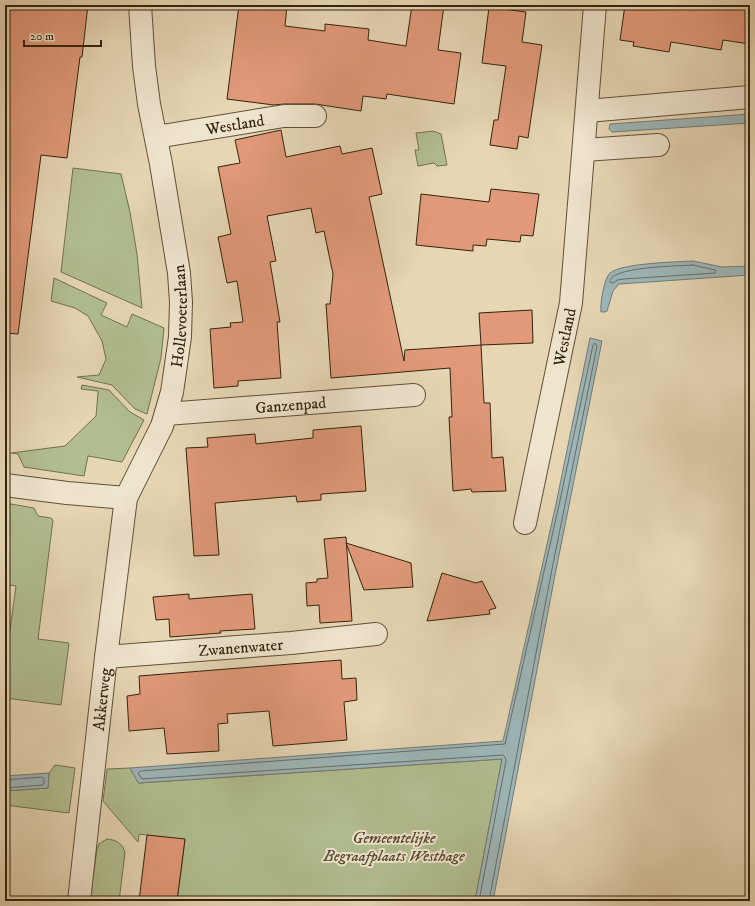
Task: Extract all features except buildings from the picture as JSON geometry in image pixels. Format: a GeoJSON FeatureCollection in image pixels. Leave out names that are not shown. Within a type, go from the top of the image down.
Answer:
{"type":"FeatureCollection","features":[{"type":"Feature","properties":{"kind":"street","name":"Hollevoeterlaan"},"geometry":{"type":"LineString","coordinates":[[126,498],[162,426],[166,414],[172,392],[177,363],[181,302],[178,273],[156,136],[148,104],[140,5]]}},
{"type":"Feature","properties":{"kind":"street","name":"Westland"},"geometry":{"type":"LineString","coordinates":[[526,523],[571,303],[595,5]]}},
{"type":"Feature","properties":{"kind":"street"},"geometry":{"type":"LineString","coordinates":[[587,111],[750,97]]}},
{"type":"Feature","properties":{"kind":"street","name":"Westland"},"geometry":{"type":"LineString","coordinates":[[156,136],[284,116],[315,116]]}},
{"type":"Feature","properties":{"kind":"street"},"geometry":{"type":"LineString","coordinates":[[584,150],[658,145]]}},
{"type":"Feature","properties":{"kind":"street","name":"Ganzenpad"},"geometry":{"type":"LineString","coordinates":[[166,414],[414,395]]}},
{"type":"Feature","properties":{"kind":"street"},"geometry":{"type":"LineString","coordinates":[[5,485],[67,494],[126,498]]}},
{"type":"Feature","properties":{"kind":"street","name":"Akkerweg"},"geometry":{"type":"LineString","coordinates":[[79,901],[106,657],[126,498]]}},
{"type":"Feature","properties":{"kind":"street","name":"Zwanenwater"},"geometry":{"type":"LineString","coordinates":[[106,657],[291,643],[376,634]]}},
{"type":"Feature","properties":{"kind":"green space"},"geometry":{"type":"Polygon","coordinates":[[[433,131],[441,134],[447,165],[437,166],[434,163],[418,166],[415,150],[419,150],[416,133],[433,131]]]}},
{"type":"Feature","properties":{"kind":"green space"},"geometry":{"type":"Polygon","coordinates":[[[73,168],[121,174],[130,212],[137,254],[142,308],[61,272],[73,168]]]}},
{"type":"Feature","properties":{"kind":"green space"},"geometry":{"type":"Polygon","coordinates":[[[54,278],[107,303],[101,315],[127,327],[132,314],[164,328],[161,358],[147,414],[135,409],[112,385],[77,377],[99,375],[106,359],[102,341],[88,316],[75,308],[51,301],[54,278]]]}},
{"type":"Feature","properties":{"kind":"green space"},"geometry":{"type":"Polygon","coordinates":[[[82,385],[109,390],[130,412],[144,420],[122,462],[88,456],[84,476],[24,467],[18,454],[11,453],[65,446],[96,416],[98,391],[81,389],[82,385]]]}},
{"type":"Feature","properties":{"kind":"green space"},"geometry":{"type":"Polygon","coordinates":[[[5,503],[34,508],[38,516],[51,518],[53,520],[38,639],[69,643],[61,705],[5,698],[5,666],[16,586],[5,584],[5,552],[9,516],[5,515],[5,503]]]}},
{"type":"Feature","properties":{"kind":"green space","name":"Gemeentelijke Begraafplaats Westhage"},"geometry":{"type":"Polygon","coordinates":[[[502,759],[475,901],[177,901],[185,840],[139,834],[138,842],[103,801],[107,769],[130,768],[139,783],[502,759]]]}},
{"type":"Feature","properties":{"kind":"green space"},"geometry":{"type":"Polygon","coordinates":[[[55,765],[75,768],[69,813],[5,805],[5,791],[48,788],[49,773],[55,765]]]}},
{"type":"Feature","properties":{"kind":"green space"},"geometry":{"type":"Polygon","coordinates":[[[107,839],[119,843],[123,847],[125,853],[119,901],[90,898],[97,849],[99,844],[107,839]]]}},
{"type":"Feature","properties":{"kind":"water"},"geometry":{"type":"Polygon","coordinates":[[[750,114],[750,123],[612,132],[609,129],[610,124],[750,114]]]}},
{"type":"Feature","properties":{"kind":"water"},"geometry":{"type":"Polygon","coordinates":[[[693,261],[722,267],[750,266],[750,275],[619,284],[613,291],[607,311],[601,312],[603,291],[610,273],[626,267],[637,265],[693,261]]]}},
{"type":"Feature","properties":{"kind":"water"},"geometry":{"type":"Polygon","coordinates":[[[590,338],[602,341],[555,575],[493,901],[475,901],[502,759],[138,783],[130,768],[503,741],[556,504],[590,338]]]}},
{"type":"Feature","properties":{"kind":"water"},"geometry":{"type":"Polygon","coordinates":[[[49,773],[48,788],[5,791],[5,776],[49,773]]]}}]}
